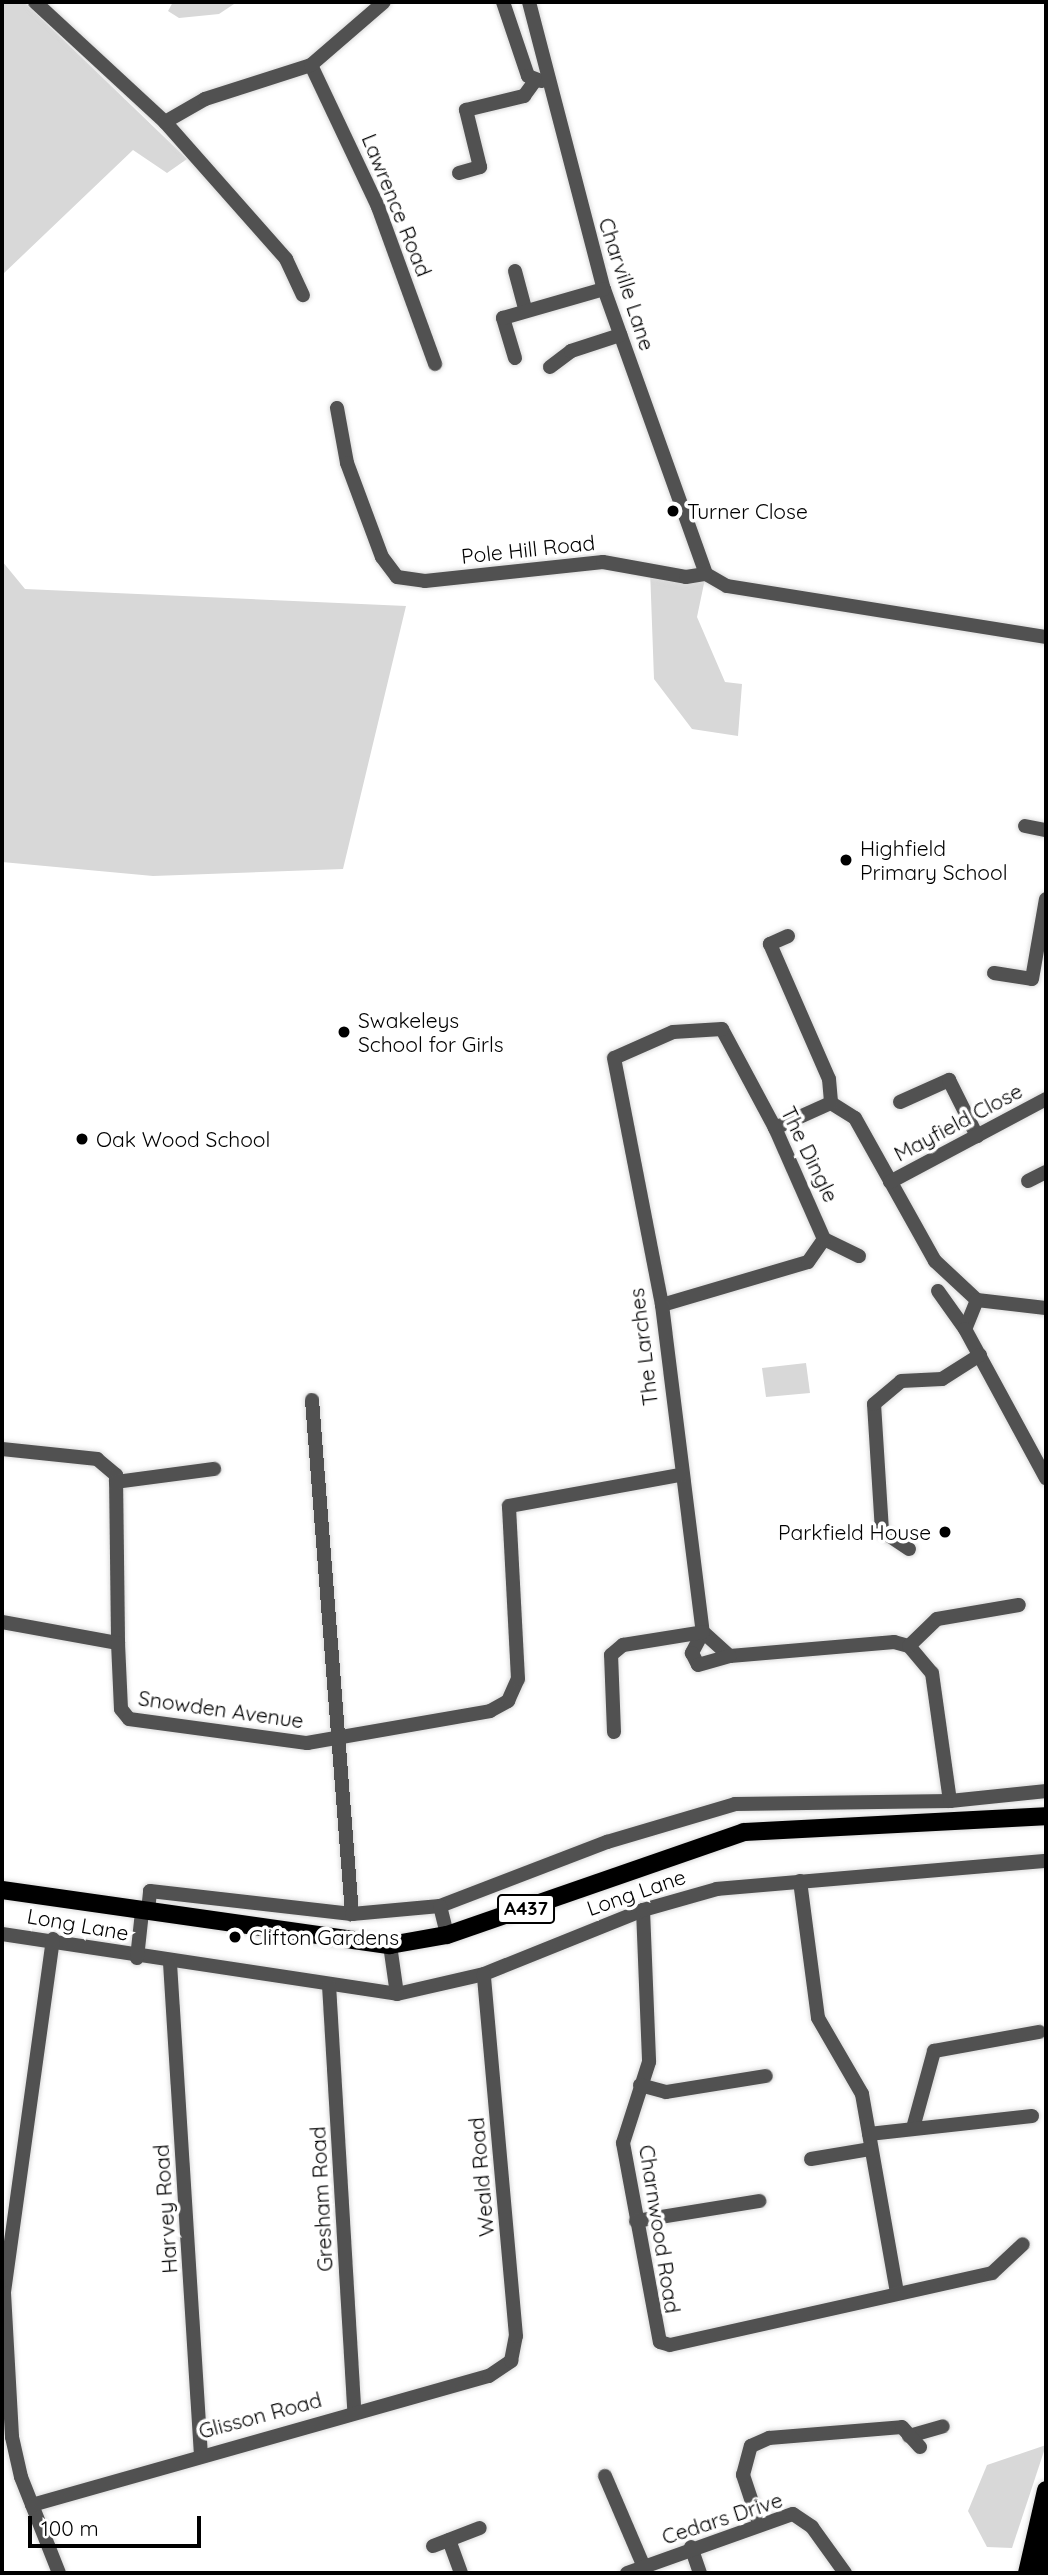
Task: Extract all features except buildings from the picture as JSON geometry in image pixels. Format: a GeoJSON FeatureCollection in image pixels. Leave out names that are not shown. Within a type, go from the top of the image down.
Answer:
{"type":"FeatureCollection","features":[{"type":"Feature","properties":{"kind":"main road","name":"Long Lane"},"geometry":{"type":"LineString","coordinates":[[2,1890],[390,1945],[447,1935],[744,1832],[983,1825],[1046,1816]]}},
{"type":"Feature","properties":{"kind":"main road"},"geometry":{"type":"LineString","coordinates":[[1027,2573],[1046,2490]]}},
{"type":"Feature","properties":{"kind":"main road"},"geometry":{"type":"LineString","coordinates":[[1040,2573],[1046,2539]]}},
{"type":"Feature","properties":{"kind":"street"},"geometry":{"type":"LineString","coordinates":[[35,2],[165,122],[286,259],[303,295]]}},
{"type":"Feature","properties":{"kind":"street"},"geometry":{"type":"LineString","coordinates":[[165,122],[205,99],[311,65],[384,2]]}},
{"type":"Feature","properties":{"kind":"street"},"geometry":{"type":"LineString","coordinates":[[458,173],[480,167],[466,110],[524,96],[541,81],[503,2]]}},
{"type":"Feature","properties":{"kind":"street","name":"Charville Lane"},"geometry":{"type":"LineString","coordinates":[[529,2],[541,81],[604,289],[706,574]]}},
{"type":"Feature","properties":{"kind":"street","name":"Lawrence Road"},"geometry":{"type":"LineString","coordinates":[[311,65],[378,207],[435,364]]}},
{"type":"Feature","properties":{"kind":"street"},"geometry":{"type":"LineString","coordinates":[[515,271],[525,308]]}},
{"type":"Feature","properties":{"kind":"street"},"geometry":{"type":"LineString","coordinates":[[516,358],[503,318],[525,308],[604,289]]}},
{"type":"Feature","properties":{"kind":"street"},"geometry":{"type":"LineString","coordinates":[[550,367],[570,351],[620,335]]}},
{"type":"Feature","properties":{"kind":"street","name":"Pole Hill Road"},"geometry":{"type":"LineString","coordinates":[[337,408],[347,463],[382,557],[397,577],[425,581],[603,562],[687,577],[706,574],[727,586],[1046,637]]}},
{"type":"Feature","properties":{"kind":"street"},"geometry":{"type":"LineString","coordinates":[[1025,826],[1046,830]]}},
{"type":"Feature","properties":{"kind":"street"},"geometry":{"type":"LineString","coordinates":[[994,973],[1032,979],[1046,904]]}},
{"type":"Feature","properties":{"kind":"street"},"geometry":{"type":"LineString","coordinates":[[788,936],[770,944],[830,1079],[831,1103]]}},
{"type":"Feature","properties":{"kind":"street","name":"The Dingle"},"geometry":{"type":"LineString","coordinates":[[614,1058],[673,1032],[722,1029],[775,1128],[824,1239]]}},
{"type":"Feature","properties":{"kind":"street","name":"The Larches"},"geometry":{"type":"LineString","coordinates":[[614,1058],[662,1305],[680,1475],[703,1632],[692,1653],[698,1665],[730,1656],[894,1642],[909,1646]]}},
{"type":"Feature","properties":{"kind":"street"},"geometry":{"type":"LineString","coordinates":[[900,1102],[949,1080],[976,1136]]}},
{"type":"Feature","properties":{"kind":"street","name":"Mayfield Close"},"geometry":{"type":"LineString","coordinates":[[890,1182],[1046,1099]]}},
{"type":"Feature","properties":{"kind":"street"},"geometry":{"type":"LineString","coordinates":[[775,1128],[831,1103]]}},
{"type":"Feature","properties":{"kind":"street"},"geometry":{"type":"LineString","coordinates":[[831,1103],[855,1118],[935,1261],[977,1300],[1046,1308]]}},
{"type":"Feature","properties":{"kind":"street"},"geometry":{"type":"LineString","coordinates":[[1028,1181],[1046,1172]]}},
{"type":"Feature","properties":{"kind":"street"},"geometry":{"type":"LineString","coordinates":[[662,1305],[808,1262],[824,1239],[859,1256]]}},
{"type":"Feature","properties":{"kind":"street"},"geometry":{"type":"LineString","coordinates":[[938,1292],[965,1329],[1046,1478]]}},
{"type":"Feature","properties":{"kind":"street"},"geometry":{"type":"LineString","coordinates":[[965,1329],[977,1300]]}},
{"type":"Feature","properties":{"kind":"street"},"geometry":{"type":"LineString","coordinates":[[909,1549],[882,1531],[874,1404],[901,1381],[942,1380],[980,1355]]}},
{"type":"Feature","properties":{"kind":"street"},"geometry":{"type":"LineString","coordinates":[[312,1400],[335,1740],[352,1914]]}},
{"type":"Feature","properties":{"kind":"street"},"geometry":{"type":"LineString","coordinates":[[2,1449],[97,1459],[116,1482],[214,1469]]}},
{"type":"Feature","properties":{"kind":"street","name":"Snowden Avenue"},"geometry":{"type":"LineString","coordinates":[[116,1482],[121,1709],[129,1719],[307,1743],[490,1711],[508,1701],[518,1679],[509,1506],[680,1475]]}},
{"type":"Feature","properties":{"kind":"street"},"geometry":{"type":"LineString","coordinates":[[950,1801],[932,1673],[909,1646],[937,1619],[1019,1605]]}},
{"type":"Feature","properties":{"kind":"street"},"geometry":{"type":"LineString","coordinates":[[2,1622],[118,1643]]}},
{"type":"Feature","properties":{"kind":"street"},"geometry":{"type":"LineString","coordinates":[[614,1732],[611,1655],[623,1645],[703,1632],[730,1656]]}},
{"type":"Feature","properties":{"kind":"street"},"geometry":{"type":"LineString","coordinates":[[107,1715],[121,1709]]}},
{"type":"Feature","properties":{"kind":"street","name":"Long Lane"},"geometry":{"type":"LineString","coordinates":[[145,1911],[150,1891],[352,1914],[440,1906],[607,1842],[735,1804],[950,1801],[1046,1791]]}},
{"type":"Feature","properties":{"kind":"street","name":"Long Lane"},"geometry":{"type":"LineString","coordinates":[[2,1934],[53,1939],[170,1963],[243,1968],[329,1985],[397,1994],[484,1975],[643,1910],[717,1889],[800,1881],[1002,1869],[1046,1861]]}},
{"type":"Feature","properties":{"kind":"street"},"geometry":{"type":"LineString","coordinates":[[800,1881],[818,2018],[862,2094],[897,2293]]}},
{"type":"Feature","properties":{"kind":"street"},"geometry":{"type":"LineString","coordinates":[[440,1906],[447,1935]]}},
{"type":"Feature","properties":{"kind":"street","name":"Charnwood Road"},"geometry":{"type":"LineString","coordinates":[[643,1910],[649,2042],[624,2143],[655,2333],[670,2345],[992,2273],[1023,2244]]}},
{"type":"Feature","properties":{"kind":"street"},"geometry":{"type":"LineString","coordinates":[[138,1958],[145,1911]]}},
{"type":"Feature","properties":{"kind":"street"},"geometry":{"type":"LineString","coordinates":[[53,1939],[4,2293],[12,2437],[32,2505],[59,2573]]}},
{"type":"Feature","properties":{"kind":"street"},"geometry":{"type":"LineString","coordinates":[[390,1945],[397,1994]]}},
{"type":"Feature","properties":{"kind":"street","name":"Harvey Road"},"geometry":{"type":"LineString","coordinates":[[170,1963],[201,2453]]}},
{"type":"Feature","properties":{"kind":"street","name":"Weald Road"},"geometry":{"type":"LineString","coordinates":[[484,1975],[516,2336],[511,2361],[500,2371]]}},
{"type":"Feature","properties":{"kind":"street","name":"Gresham Road"},"geometry":{"type":"LineString","coordinates":[[329,1985],[354,2411]]}},
{"type":"Feature","properties":{"kind":"street"},"geometry":{"type":"LineString","coordinates":[[914,2128],[934,2051],[1038,2032]]}},
{"type":"Feature","properties":{"kind":"street"},"geometry":{"type":"LineString","coordinates":[[640,2085],[666,2092],[766,2076]]}},
{"type":"Feature","properties":{"kind":"street"},"geometry":{"type":"LineString","coordinates":[[811,2159],[914,2128],[931,2132],[1032,2116]]}},
{"type":"Feature","properties":{"kind":"street"},"geometry":{"type":"LineString","coordinates":[[636,2221],[759,2201]]}},
{"type":"Feature","properties":{"kind":"street","name":"Glisson Road"},"geometry":{"type":"LineString","coordinates":[[32,2505],[201,2453],[500,2371]]}},
{"type":"Feature","properties":{"kind":"street"},"geometry":{"type":"LineString","coordinates":[[909,2436],[943,2426]]}},
{"type":"Feature","properties":{"kind":"street"},"geometry":{"type":"LineString","coordinates":[[759,2523],[743,2474],[751,2446],[858,2430],[902,2427],[920,2447]]}},
{"type":"Feature","properties":{"kind":"street"},"geometry":{"type":"LineString","coordinates":[[605,2476],[644,2567]]}},
{"type":"Feature","properties":{"kind":"street","name":"Cedars Drive"},"geometry":{"type":"LineString","coordinates":[[627,2573],[759,2523],[802,2516],[845,2573]]}},
{"type":"Feature","properties":{"kind":"street"},"geometry":{"type":"LineString","coordinates":[[433,2546],[480,2528]]}},
{"type":"Feature","properties":{"kind":"street"},"geometry":{"type":"LineString","coordinates":[[449,2540],[461,2573]]}},
{"type":"Feature","properties":{"kind":"street"},"geometry":{"type":"LineString","coordinates":[[691,2547],[700,2573]]}},
{"type":"Feature","properties":{"kind":"shaded area"},"geometry":{"type":"Polygon","coordinates":[[[2,2],[24,2],[187,159],[167,173],[133,150],[2,275],[2,2]]]}},
{"type":"Feature","properties":{"kind":"shaded area"},"geometry":{"type":"Polygon","coordinates":[[[173,2],[237,2],[219,14],[179,18],[168,11],[173,2]]]}},
{"type":"Feature","properties":{"kind":"shaded area"},"geometry":{"type":"Polygon","coordinates":[[[2,561],[25,589],[406,606],[343,869],[153,876],[2,862],[2,561]]]}},
{"type":"Feature","properties":{"kind":"shaded area"},"geometry":{"type":"Polygon","coordinates":[[[650,569],[706,574],[697,617],[725,682],[742,684],[738,736],[692,729],[654,679],[650,569]]]}},
{"type":"Feature","properties":{"kind":"shaded area"},"geometry":{"type":"Polygon","coordinates":[[[806,1363],[810,1393],[766,1397],[762,1368],[806,1363]]]}},
{"type":"Feature","properties":{"kind":"shaded area"},"geometry":{"type":"Polygon","coordinates":[[[1046,2445],[1012,2548],[987,2547],[968,2511],[987,2465],[1046,2445]]]}},
{"type":"Feature","properties":{"kind":"place","name":"Turner Close"},"geometry":{"type":"Point","coordinates":[673,511]}},
{"type":"Feature","properties":{"kind":"place","name":"Highfield Primary School"},"geometry":{"type":"Point","coordinates":[846,860]}},
{"type":"Feature","properties":{"kind":"place","name":"Swakeleys School for Girls"},"geometry":{"type":"Point","coordinates":[344,1032]}},
{"type":"Feature","properties":{"kind":"place","name":"Oak Wood School"},"geometry":{"type":"Point","coordinates":[82,1139]}},
{"type":"Feature","properties":{"kind":"place","name":"Parkfield House"},"geometry":{"type":"Point","coordinates":[945,1532]}},
{"type":"Feature","properties":{"kind":"place","name":"Clifton Gardens"},"geometry":{"type":"Point","coordinates":[235,1937]}}]}
